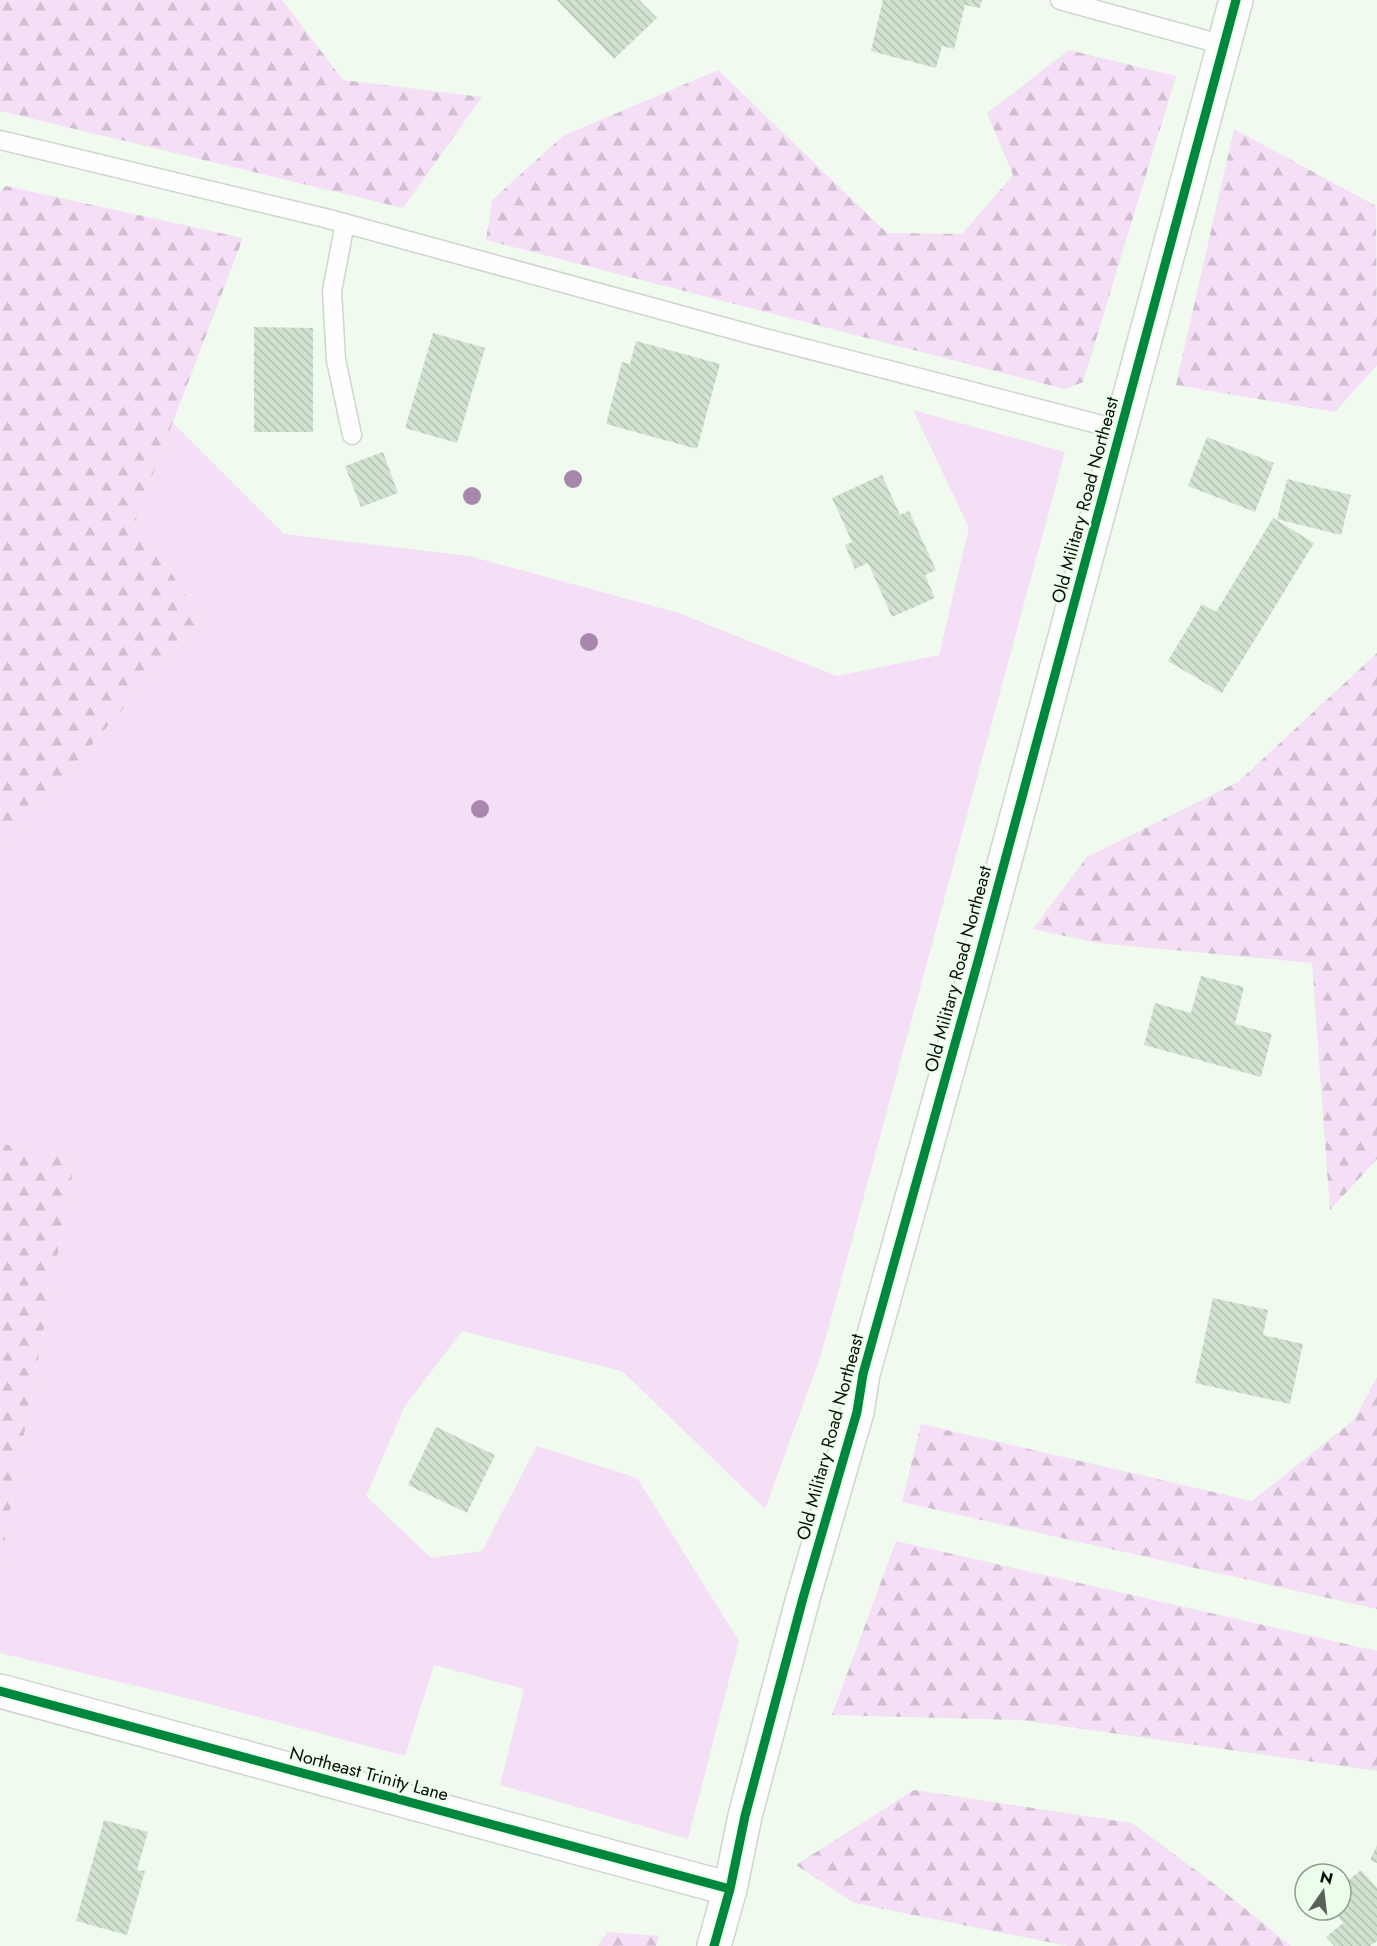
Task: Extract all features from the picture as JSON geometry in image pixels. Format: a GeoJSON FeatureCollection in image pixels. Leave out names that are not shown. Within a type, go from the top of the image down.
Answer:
{"type":"FeatureCollection","features":[{"type":"Feature","properties":{"kind":"street","name":"Old Military Road Northeast"},"geometry":{"type":"LineString","coordinates":[[714,1946],[744,1816],[800,1609],[857,1412],[863,1374],[978,961],[1236,0]]}},
{"type":"Feature","properties":{"kind":"street","name":"Northeast Trinity Lane"},"geometry":{"type":"LineString","coordinates":[[0,1691],[729,1889]]}},
{"type":"Feature","properties":{"kind":"lane"},"geometry":{"type":"LineString","coordinates":[[1060,0],[1224,45]]}},
{"type":"Feature","properties":{"kind":"lane"},"geometry":{"type":"LineString","coordinates":[[0,140],[345,223],[769,339],[1121,430]]}},
{"type":"Feature","properties":{"kind":"lane"},"geometry":{"type":"LineString","coordinates":[[345,223],[332,291],[336,360],[352,435]]}},
{"type":"Feature","properties":{"kind":"green space"},"geometry":{"type":"Polygon","coordinates":[[[0,0],[282,0],[343,80],[482,97],[403,208],[0,111],[0,0]]]}},
{"type":"Feature","properties":{"kind":"green space"},"geometry":{"type":"Polygon","coordinates":[[[1069,50],[1176,76],[1083,382],[1065,389],[486,240],[492,200],[563,136],[718,70],[887,233],[962,234],[1013,175],[987,113],[1069,50]]]}},
{"type":"Feature","properties":{"kind":"green space"},"geometry":{"type":"Polygon","coordinates":[[[1234,129],[1376,206],[1377,365],[1335,412],[1176,385],[1234,129]]]}},
{"type":"Feature","properties":{"kind":"green space"},"geometry":{"type":"Polygon","coordinates":[[[6,186],[243,238],[136,519],[201,619],[0,850],[0,192],[6,186]]]}},
{"type":"Feature","properties":{"kind":"green space"},"geometry":{"type":"Polygon","coordinates":[[[913,410],[1065,452],[821,1355],[765,1509],[622,1371],[462,1331],[405,1406],[366,1496],[431,1558],[482,1551],[537,1446],[637,1478],[739,1641],[688,1839],[500,1785],[524,1689],[434,1665],[405,1756],[194,1700],[0,1653],[0,1565],[75,1160],[0,1143],[0,850],[201,619],[136,519],[173,423],[284,534],[469,556],[679,613],[837,676],[939,655],[969,528],[913,410]]]}},
{"type":"Feature","properties":{"kind":"green space"},"geometry":{"type":"Polygon","coordinates":[[[1377,653],[1377,1159],[1330,1210],[1312,963],[1097,943],[1033,929],[1087,857],[1238,782],[1377,653]]]}},
{"type":"Feature","properties":{"kind":"green space"},"geometry":{"type":"Polygon","coordinates":[[[0,1143],[75,1160],[0,1565],[0,1143]]]}},
{"type":"Feature","properties":{"kind":"green space"},"geometry":{"type":"Polygon","coordinates":[[[1377,1377],[1377,1609],[902,1502],[921,1424],[1252,1501],[1354,1420],[1377,1377]]]}},
{"type":"Feature","properties":{"kind":"green space"},"geometry":{"type":"Polygon","coordinates":[[[896,1541],[1377,1651],[1377,1771],[1020,1720],[832,1715],[896,1541]]]}},
{"type":"Feature","properties":{"kind":"green space"},"geometry":{"type":"Polygon","coordinates":[[[914,1790],[1132,1823],[1217,1886],[1291,1946],[1068,1946],[854,1903],[796,1865],[914,1790]]]}},
{"type":"Feature","properties":{"kind":"green space"},"geometry":{"type":"Polygon","coordinates":[[[607,1932],[659,1936],[656,1946],[598,1946],[607,1932]]]}},
{"type":"Feature","properties":{"kind":"building"},"geometry":{"type":"Polygon","coordinates":[[[557,0],[639,0],[657,18],[614,59],[557,0]]]}},
{"type":"Feature","properties":{"kind":"building"},"geometry":{"type":"Polygon","coordinates":[[[883,0],[982,0],[980,8],[965,5],[954,49],[942,46],[936,68],[871,51],[883,0]]]}},
{"type":"Feature","properties":{"kind":"building"},"geometry":{"type":"Polygon","coordinates":[[[254,327],[313,328],[313,432],[254,432],[254,327]]]}},
{"type":"Feature","properties":{"kind":"building"},"geometry":{"type":"Polygon","coordinates":[[[433,333],[485,348],[457,443],[405,428],[433,333]]]}},
{"type":"Feature","properties":{"kind":"building"},"geometry":{"type":"Polygon","coordinates":[[[636,341],[720,364],[697,449],[606,424],[622,362],[630,364],[636,341]]]}},
{"type":"Feature","properties":{"kind":"building"},"geometry":{"type":"Polygon","coordinates":[[[1207,437],[1274,463],[1255,512],[1188,486],[1207,437]]]}},
{"type":"Feature","properties":{"kind":"building"},"geometry":{"type":"Polygon","coordinates":[[[383,452],[398,493],[361,507],[345,466],[383,452]]]}},
{"type":"Feature","properties":{"kind":"building"},"geometry":{"type":"Polygon","coordinates":[[[882,475],[900,515],[909,511],[936,570],[925,575],[935,598],[892,617],[868,563],[855,569],[845,545],[852,542],[832,498],[882,475]]]}},
{"type":"Feature","properties":{"kind":"building"},"geometry":{"type":"Polygon","coordinates":[[[1287,479],[1351,495],[1341,535],[1277,519],[1287,479]]]}},
{"type":"Feature","properties":{"kind":"building"},"geometry":{"type":"Polygon","coordinates":[[[1273,518],[1314,543],[1222,693],[1168,661],[1202,604],[1216,612],[1273,518]]]}},
{"type":"Feature","properties":{"kind":"building"},"geometry":{"type":"Polygon","coordinates":[[[1201,976],[1244,987],[1235,1024],[1272,1034],[1261,1077],[1144,1045],[1155,1003],[1191,1013],[1201,976]]]}},
{"type":"Feature","properties":{"kind":"building"},"geometry":{"type":"Polygon","coordinates":[[[1213,1298],[1268,1310],[1263,1335],[1303,1344],[1290,1404],[1195,1383],[1213,1298]]]}},
{"type":"Feature","properties":{"kind":"building"},"geometry":{"type":"Polygon","coordinates":[[[436,1427],[495,1455],[467,1513],[408,1485],[436,1427]]]}},
{"type":"Feature","properties":{"kind":"building"},"geometry":{"type":"Polygon","coordinates":[[[104,1820],[148,1832],[137,1870],[145,1871],[127,1935],[76,1921],[104,1820]]]}},
{"type":"Feature","properties":{"kind":"building"},"geometry":{"type":"Polygon","coordinates":[[[1377,1845],[1377,1863],[1370,1860],[1377,1845]]]}},
{"type":"Feature","properties":{"kind":"building"},"geometry":{"type":"Polygon","coordinates":[[[1361,1870],[1377,1888],[1377,1941],[1370,1946],[1334,1946],[1326,1937],[1342,1922],[1353,1922],[1353,1876],[1361,1870]]]}},
{"type":"Feature","properties":{"kind":"cycle path"},"geometry":{"type":"LineString","coordinates":[[714,1946],[730,1889],[745,1816],[803,1598],[857,1412],[863,1374],[978,961],[1236,0]]}},
{"type":"Feature","properties":{"kind":"cycle path"},"geometry":{"type":"LineString","coordinates":[[0,1691],[730,1889]]}}]}
